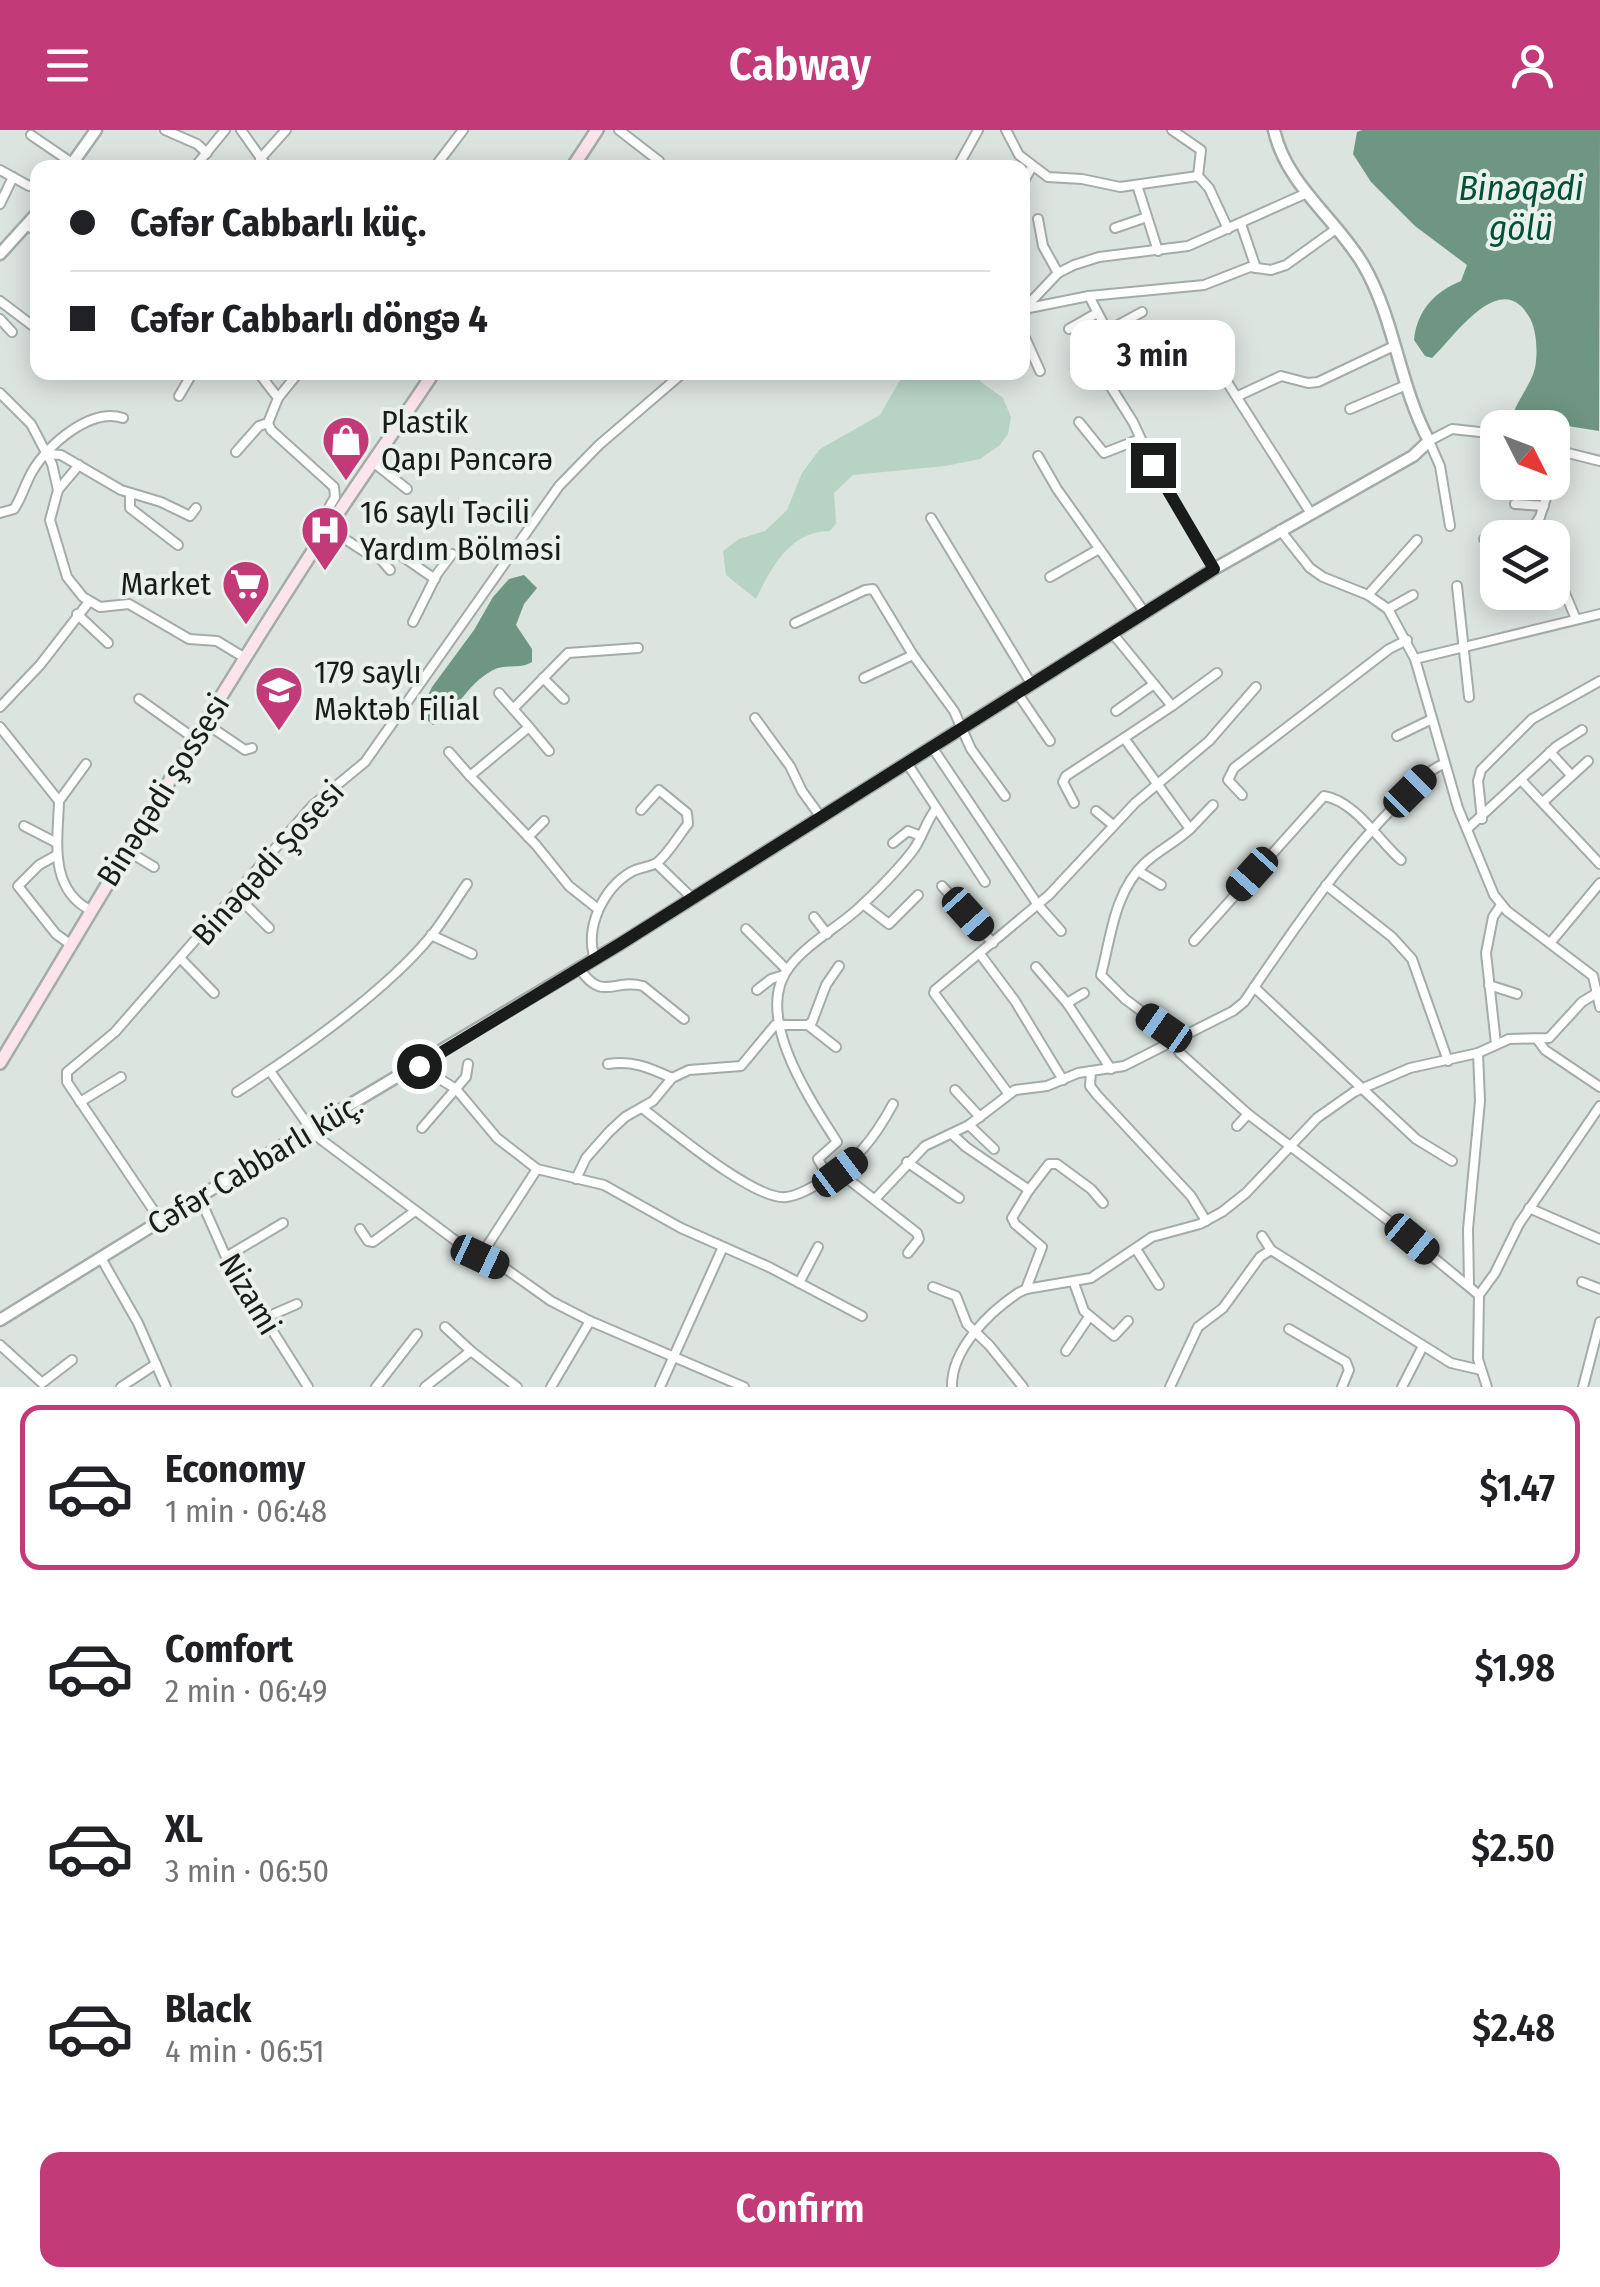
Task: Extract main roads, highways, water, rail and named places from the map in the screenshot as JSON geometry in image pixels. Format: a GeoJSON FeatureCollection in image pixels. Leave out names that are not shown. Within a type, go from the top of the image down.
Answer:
{"type":"FeatureCollection","features":[{"type":"Feature","properties":{"kind":"main road"},"geometry":{"type":"LineString","coordinates":[[577,160],[596,130]]}},
{"type":"Feature","properties":{"kind":"main road","name":"Binəqədi şossesi"},"geometry":{"type":"LineString","coordinates":[[0,1063],[5,1042],[70,944],[245,658],[429,380]]}},
{"type":"Feature","properties":{"kind":"water","name":"Binəqədi gölü"},"geometry":{"type":"Polygon","coordinates":[[[1600,130],[1599,431],[1570,426],[1570,410],[1515,410],[1533,374],[1536,355],[1531,320],[1516,303],[1504,299],[1490,303],[1432,358],[1425,356],[1414,340],[1423,311],[1435,297],[1461,281],[1467,265],[1415,226],[1371,182],[1353,154],[1357,132],[1600,130]]]}},
{"type":"Feature","properties":{"kind":"water"},"geometry":{"type":"Polygon","coordinates":[[[524,575],[537,588],[524,604],[516,625],[532,649],[532,662],[503,667],[483,676],[433,725],[425,718],[423,706],[432,687],[493,597],[509,579],[524,575]]]}},
{"type":"Feature","properties":{"kind":"place","name":"Plastik Qapı Pəncərə"},"geometry":{"type":"Point","coordinates":[346,482]}},
{"type":"Feature","properties":{"kind":"place","name":"16 saylı Təcili Yardım Bölməsi"},"geometry":{"type":"Point","coordinates":[325,572]}},
{"type":"Feature","properties":{"kind":"place","name":"Market"},"geometry":{"type":"Point","coordinates":[246,626]}},
{"type":"Feature","properties":{"kind":"place","name":"179 saylı Məktəb Filial"},"geometry":{"type":"Point","coordinates":[279,732]}}]}
